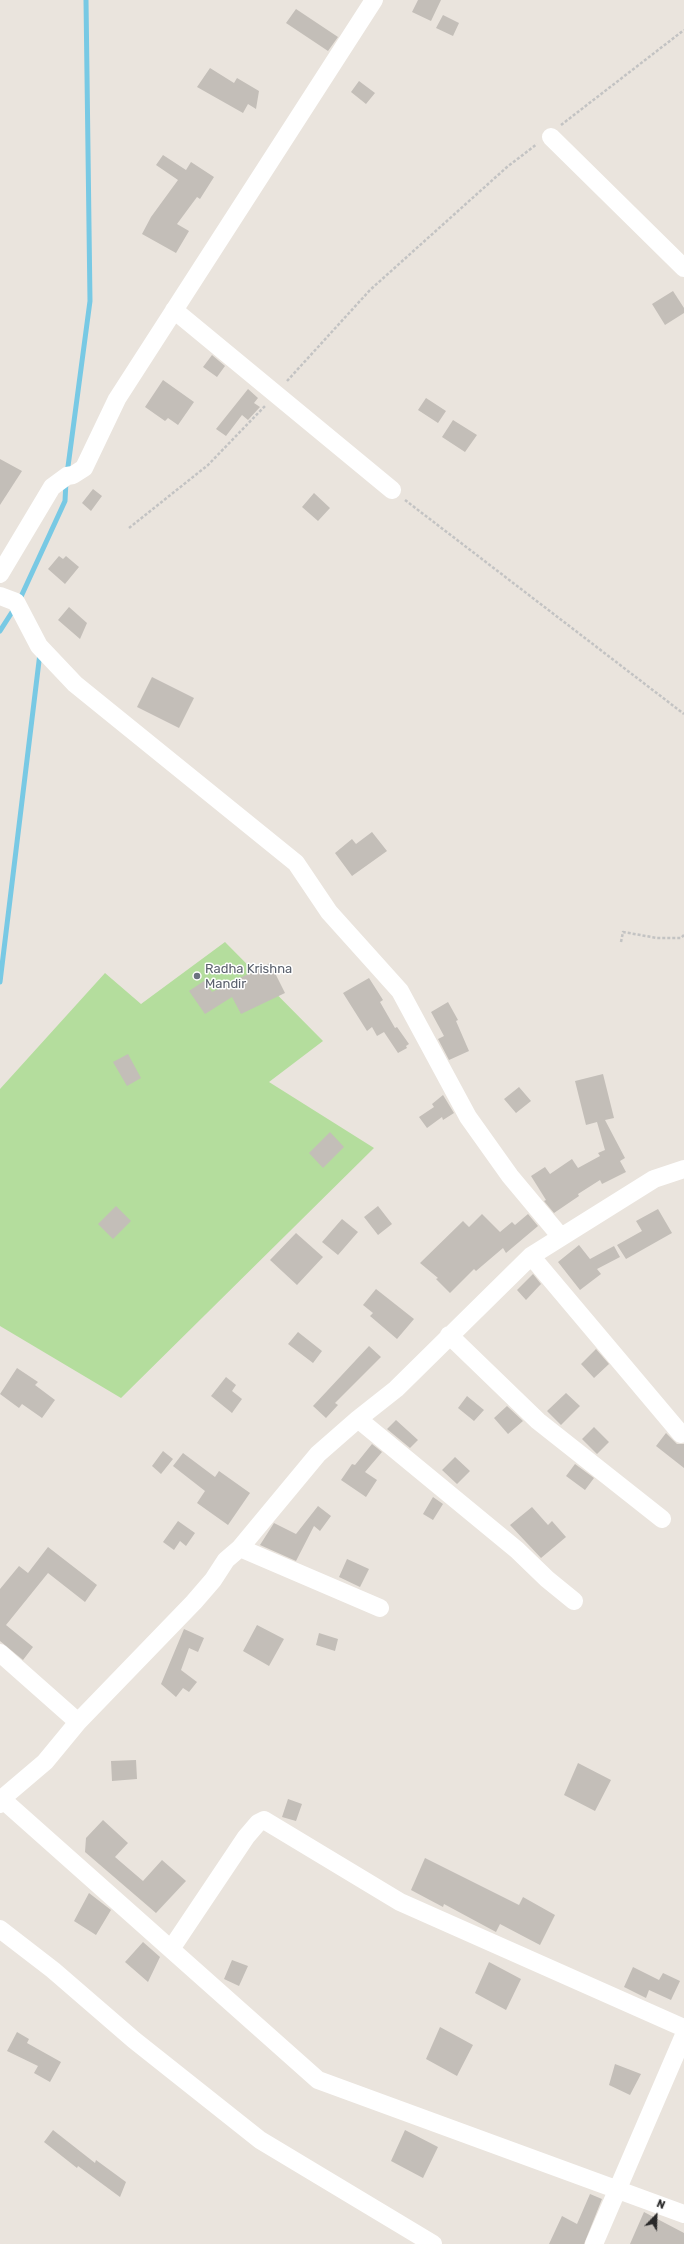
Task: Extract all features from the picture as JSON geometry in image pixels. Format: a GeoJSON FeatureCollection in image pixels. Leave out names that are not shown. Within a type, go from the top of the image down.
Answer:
{"type":"FeatureCollection","features":[{"type":"Feature","properties":{"kind":"street"},"geometry":{"type":"LineString","coordinates":[[0,574],[52,487],[67,476],[84,468],[117,399],[374,0]]}},
{"type":"Feature","properties":{"kind":"street"},"geometry":{"type":"LineString","coordinates":[[549,136],[684,268]]}},
{"type":"Feature","properties":{"kind":"street"},"geometry":{"type":"LineString","coordinates":[[174,310],[392,490]]}},
{"type":"Feature","properties":{"kind":"street"},"geometry":{"type":"LineString","coordinates":[[0,596],[16,602],[39,646],[74,684],[296,863],[329,912],[400,991],[468,1117],[510,1176],[561,1237]]}},
{"type":"Feature","properties":{"kind":"street"},"geometry":{"type":"LineString","coordinates":[[684,1169],[654,1179],[531,1256],[449,1335],[396,1389],[358,1419],[318,1454],[240,1548],[226,1560],[213,1580],[194,1602],[78,1722],[45,1762],[2,1802],[171,1949],[318,2080],[524,2154],[618,2191],[684,2214]]}},
{"type":"Feature","properties":{"kind":"street"},"geometry":{"type":"LineString","coordinates":[[531,1256],[681,1434]]}},
{"type":"Feature","properties":{"kind":"street"},"geometry":{"type":"LineString","coordinates":[[449,1335],[538,1421],[662,1519]]}},
{"type":"Feature","properties":{"kind":"street"},"geometry":{"type":"LineString","coordinates":[[358,1419],[516,1550],[547,1579],[574,1601]]}},
{"type":"Feature","properties":{"kind":"street"},"geometry":{"type":"LineString","coordinates":[[240,1548],[380,1608]]}},
{"type":"Feature","properties":{"kind":"street"},"geometry":{"type":"LineString","coordinates":[[0,1653],[78,1722]]}},
{"type":"Feature","properties":{"kind":"street"},"geometry":{"type":"LineString","coordinates":[[171,1949],[246,1837],[258,1823],[264,1820],[400,1902],[684,2028]]}},
{"type":"Feature","properties":{"kind":"street"},"geometry":{"type":"LineString","coordinates":[[0,1928],[54,1970],[134,2040],[260,2140],[433,2244]]}},
{"type":"Feature","properties":{"kind":"street"},"geometry":{"type":"LineString","coordinates":[[594,2244],[684,2035]]}},
{"type":"Feature","properties":{"kind":"path"},"geometry":{"type":"LineString","coordinates":[[129,528],[208,465],[276,394],[370,290],[507,167],[684,30]]}},
{"type":"Feature","properties":{"kind":"path"},"geometry":{"type":"LineString","coordinates":[[392,490],[684,714]]}},
{"type":"Feature","properties":{"kind":"path"},"geometry":{"type":"LineString","coordinates":[[621,942],[623,932],[657,938],[681,938],[684,935]]}},
{"type":"Feature","properties":{"kind":"green space"},"geometry":{"type":"Polygon","coordinates":[[[225,942],[323,1041],[269,1082],[374,1148],[121,1398],[0,1326],[0,1089],[105,973],[141,1004],[225,942]]]}},
{"type":"Feature","properties":{"kind":"building"},"geometry":{"type":"Polygon","coordinates":[[[418,0],[441,0],[431,21],[412,12],[418,0]]]}},
{"type":"Feature","properties":{"kind":"building"},"geometry":{"type":"Polygon","coordinates":[[[296,9],[338,37],[328,51],[286,23],[296,9]]]}},
{"type":"Feature","properties":{"kind":"building"},"geometry":{"type":"Polygon","coordinates":[[[443,15],[459,23],[453,36],[436,28],[443,15]]]}},
{"type":"Feature","properties":{"kind":"building"},"geometry":{"type":"Polygon","coordinates":[[[210,68],[234,83],[237,78],[259,91],[256,109],[248,104],[243,113],[197,87],[210,68]]]}},
{"type":"Feature","properties":{"kind":"building"},"geometry":{"type":"Polygon","coordinates":[[[359,81],[375,93],[366,104],[351,92],[359,81]]]}},
{"type":"Feature","properties":{"kind":"building"},"geometry":{"type":"Polygon","coordinates":[[[163,155],[186,170],[191,162],[214,177],[200,199],[197,197],[177,224],[189,231],[176,253],[142,234],[151,217],[178,180],[156,165],[163,155]]]}},
{"type":"Feature","properties":{"kind":"building"},"geometry":{"type":"Polygon","coordinates":[[[673,291],[684,308],[684,313],[665,325],[652,304],[673,291]]]}},
{"type":"Feature","properties":{"kind":"building"},"geometry":{"type":"Polygon","coordinates":[[[212,355],[225,366],[217,377],[203,367],[212,355]]]}},
{"type":"Feature","properties":{"kind":"building"},"geometry":{"type":"Polygon","coordinates":[[[163,380],[194,402],[178,425],[168,418],[165,421],[145,407],[163,380]]]}},
{"type":"Feature","properties":{"kind":"building"},"geometry":{"type":"Polygon","coordinates":[[[248,389],[258,398],[254,403],[260,407],[248,420],[242,415],[226,436],[216,429],[248,389]]]}},
{"type":"Feature","properties":{"kind":"building"},"geometry":{"type":"Polygon","coordinates":[[[426,398],[446,411],[438,423],[418,410],[426,398]]]}},
{"type":"Feature","properties":{"kind":"building"},"geometry":{"type":"Polygon","coordinates":[[[453,420],[477,435],[465,452],[442,437],[453,420]]]}},
{"type":"Feature","properties":{"kind":"building"},"geometry":{"type":"Polygon","coordinates":[[[0,459],[22,471],[0,505],[0,459]]]}},
{"type":"Feature","properties":{"kind":"building"},"geometry":{"type":"Polygon","coordinates":[[[93,489],[102,496],[91,511],[82,503],[93,489]]]}},
{"type":"Feature","properties":{"kind":"building"},"geometry":{"type":"Polygon","coordinates":[[[314,493],[330,508],[318,521],[302,507],[314,493]]]}},
{"type":"Feature","properties":{"kind":"building"},"geometry":{"type":"Polygon","coordinates":[[[59,556],[63,559],[66,556],[79,567],[65,584],[48,569],[59,556]]]}},
{"type":"Feature","properties":{"kind":"building"},"geometry":{"type":"Polygon","coordinates":[[[69,607],[87,623],[80,639],[58,620],[69,607]]]}},
{"type":"Feature","properties":{"kind":"building"},"geometry":{"type":"Polygon","coordinates":[[[152,677],[194,698],[179,728],[137,707],[152,677]]]}},
{"type":"Feature","properties":{"kind":"building"},"geometry":{"type":"Polygon","coordinates":[[[372,832],[387,851],[352,876],[335,853],[352,839],[356,844],[372,832]]]}},
{"type":"Feature","properties":{"kind":"building"},"geometry":{"type":"Polygon","coordinates":[[[270,963],[285,993],[241,1014],[232,997],[205,1014],[189,991],[204,981],[212,992],[270,963]]]}},
{"type":"Feature","properties":{"kind":"building"},"geometry":{"type":"Polygon","coordinates":[[[369,978],[383,1000],[380,1002],[395,1028],[397,1027],[409,1044],[406,1046],[407,1048],[398,1053],[384,1032],[377,1036],[372,1027],[367,1031],[343,993],[369,978]]]}},
{"type":"Feature","properties":{"kind":"building"},"geometry":{"type":"Polygon","coordinates":[[[448,1002],[458,1020],[456,1021],[469,1051],[449,1060],[438,1039],[444,1036],[431,1012],[448,1002]]]}},
{"type":"Feature","properties":{"kind":"building"},"geometry":{"type":"Polygon","coordinates":[[[128,1054],[141,1078],[127,1086],[113,1062],[128,1054]]]}},
{"type":"Feature","properties":{"kind":"building"},"geometry":{"type":"Polygon","coordinates":[[[603,1074],[614,1118],[605,1120],[625,1158],[620,1161],[626,1172],[602,1184],[600,1180],[578,1194],[579,1196],[554,1213],[544,1201],[546,1200],[531,1176],[545,1167],[550,1174],[572,1159],[578,1168],[600,1156],[598,1153],[605,1150],[597,1122],[586,1125],[575,1081],[603,1074]]]}},
{"type":"Feature","properties":{"kind":"building"},"geometry":{"type":"Polygon","coordinates":[[[519,1087],[531,1101],[516,1113],[504,1099],[519,1087]]]}},
{"type":"Feature","properties":{"kind":"building"},"geometry":{"type":"Polygon","coordinates":[[[443,1095],[454,1113],[443,1120],[442,1117],[427,1128],[419,1117],[434,1107],[432,1104],[443,1095]]]}},
{"type":"Feature","properties":{"kind":"building"},"geometry":{"type":"Polygon","coordinates":[[[330,1132],[344,1147],[323,1168],[309,1153],[330,1132]]]}},
{"type":"Feature","properties":{"kind":"building"},"geometry":{"type":"Polygon","coordinates":[[[116,1206],[131,1221],[113,1239],[98,1224],[116,1206]]]}},
{"type":"Feature","properties":{"kind":"building"},"geometry":{"type":"Polygon","coordinates":[[[378,1206],[392,1224],[378,1235],[364,1217],[378,1206]]]}},
{"type":"Feature","properties":{"kind":"building"},"geometry":{"type":"Polygon","coordinates":[[[658,1209],[672,1233],[626,1259],[617,1245],[642,1231],[636,1221],[658,1209]]]}},
{"type":"Feature","properties":{"kind":"building"},"geometry":{"type":"Polygon","coordinates":[[[482,1214],[500,1232],[512,1222],[515,1225],[528,1214],[538,1226],[506,1253],[503,1248],[476,1271],[474,1269],[450,1293],[436,1279],[438,1278],[420,1263],[463,1221],[469,1227],[482,1214]]]}},
{"type":"Feature","properties":{"kind":"building"},"geometry":{"type":"Polygon","coordinates":[[[342,1219],[358,1232],[338,1255],[322,1242],[342,1219]]]}},
{"type":"Feature","properties":{"kind":"building"},"geometry":{"type":"Polygon","coordinates":[[[296,1233],[323,1257],[297,1285],[270,1260],[296,1233]]]}},
{"type":"Feature","properties":{"kind":"building"},"geometry":{"type":"Polygon","coordinates":[[[579,1245],[590,1259],[614,1246],[620,1257],[597,1269],[601,1274],[580,1290],[558,1262],[579,1245]]]}},
{"type":"Feature","properties":{"kind":"building"},"geometry":{"type":"Polygon","coordinates":[[[533,1274],[541,1284],[526,1300],[517,1290],[533,1274]]]}},
{"type":"Feature","properties":{"kind":"building"},"geometry":{"type":"Polygon","coordinates":[[[376,1289],[414,1319],[397,1339],[370,1316],[373,1313],[363,1305],[376,1289]]]}},
{"type":"Feature","properties":{"kind":"building"},"geometry":{"type":"Polygon","coordinates":[[[298,1332],[322,1351],[313,1363],[288,1344],[298,1332]]]}},
{"type":"Feature","properties":{"kind":"building"},"geometry":{"type":"Polygon","coordinates":[[[369,1346],[381,1357],[335,1403],[338,1405],[326,1418],[313,1406],[369,1346]]]}},
{"type":"Feature","properties":{"kind":"building"},"geometry":{"type":"Polygon","coordinates":[[[596,1349],[609,1364],[594,1378],[581,1364],[596,1349]]]}},
{"type":"Feature","properties":{"kind":"building"},"geometry":{"type":"Polygon","coordinates":[[[17,1368],[38,1382],[35,1385],[55,1400],[42,1418],[22,1404],[19,1408],[0,1394],[17,1368]]]}},
{"type":"Feature","properties":{"kind":"building"},"geometry":{"type":"Polygon","coordinates":[[[226,1377],[236,1385],[232,1391],[242,1399],[232,1413],[211,1396],[226,1377]]]}},
{"type":"Feature","properties":{"kind":"building"},"geometry":{"type":"Polygon","coordinates":[[[566,1393],[580,1406],[561,1425],[547,1411],[566,1393]]]}},
{"type":"Feature","properties":{"kind":"building"},"geometry":{"type":"Polygon","coordinates":[[[467,1396],[484,1410],[474,1421],[458,1408],[467,1396]]]}},
{"type":"Feature","properties":{"kind":"building"},"geometry":{"type":"Polygon","coordinates":[[[507,1406],[523,1421],[508,1434],[494,1418],[507,1406]]]}},
{"type":"Feature","properties":{"kind":"building"},"geometry":{"type":"Polygon","coordinates":[[[396,1420],[418,1440],[410,1448],[387,1429],[396,1420]]]}},
{"type":"Feature","properties":{"kind":"building"},"geometry":{"type":"Polygon","coordinates":[[[594,1427],[609,1442],[597,1454],[582,1439],[594,1427]]]}},
{"type":"Feature","properties":{"kind":"building"},"geometry":{"type":"Polygon","coordinates":[[[666,1433],[677,1444],[684,1444],[684,1468],[656,1446],[666,1433]]]}},
{"type":"Feature","properties":{"kind":"building"},"geometry":{"type":"Polygon","coordinates":[[[372,1444],[382,1452],[365,1472],[377,1480],[366,1497],[341,1480],[352,1464],[355,1465],[372,1444]]]}},
{"type":"Feature","properties":{"kind":"building"},"geometry":{"type":"Polygon","coordinates":[[[163,1451],[173,1459],[161,1474],[152,1466],[163,1451]]]}},
{"type":"Feature","properties":{"kind":"building"},"geometry":{"type":"Polygon","coordinates":[[[183,1453],[215,1477],[219,1471],[250,1493],[228,1525],[197,1503],[205,1491],[173,1466],[183,1453]]]}},
{"type":"Feature","properties":{"kind":"building"},"geometry":{"type":"Polygon","coordinates":[[[455,1457],[470,1471],[457,1484],[442,1470],[455,1457]]]}},
{"type":"Feature","properties":{"kind":"building"},"geometry":{"type":"Polygon","coordinates":[[[575,1464],[594,1478],[585,1490],[566,1476],[575,1464]]]}},
{"type":"Feature","properties":{"kind":"building"},"geometry":{"type":"Polygon","coordinates":[[[433,1497],[443,1504],[433,1520],[423,1514],[433,1497]]]}},
{"type":"Feature","properties":{"kind":"building"},"geometry":{"type":"Polygon","coordinates":[[[318,1506],[331,1516],[320,1531],[314,1526],[296,1561],[260,1545],[274,1523],[296,1534],[318,1506]]]}},
{"type":"Feature","properties":{"kind":"building"},"geometry":{"type":"Polygon","coordinates":[[[532,1507],[548,1525],[552,1521],[566,1537],[541,1558],[510,1525],[532,1507]]]}},
{"type":"Feature","properties":{"kind":"building"},"geometry":{"type":"Polygon","coordinates":[[[178,1521],[195,1533],[186,1546],[180,1541],[174,1550],[163,1542],[178,1521]]]}},
{"type":"Feature","properties":{"kind":"building"},"geometry":{"type":"Polygon","coordinates":[[[48,1547],[97,1585],[85,1602],[48,1573],[6,1625],[33,1647],[23,1660],[0,1641],[0,1589],[19,1566],[28,1573],[48,1547]]]}},
{"type":"Feature","properties":{"kind":"building"},"geometry":{"type":"Polygon","coordinates":[[[347,1559],[369,1569],[360,1587],[339,1577],[347,1559]]]}},
{"type":"Feature","properties":{"kind":"building"},"geometry":{"type":"Polygon","coordinates":[[[257,1625],[284,1639],[269,1666],[243,1651],[257,1625]]]}},
{"type":"Feature","properties":{"kind":"building"},"geometry":{"type":"Polygon","coordinates":[[[184,1629],[204,1638],[198,1652],[189,1648],[181,1670],[197,1682],[189,1692],[183,1688],[176,1697],[161,1684],[184,1629]]]}},
{"type":"Feature","properties":{"kind":"building"},"geometry":{"type":"Polygon","coordinates":[[[319,1633],[338,1639],[335,1651],[316,1645],[319,1633]]]}},
{"type":"Feature","properties":{"kind":"building"},"geometry":{"type":"Polygon","coordinates":[[[136,1760],[137,1779],[112,1781],[111,1761],[136,1760]]]}},
{"type":"Feature","properties":{"kind":"building"},"geometry":{"type":"Polygon","coordinates":[[[578,1763],[611,1780],[595,1811],[564,1795],[578,1763]]]}},
{"type":"Feature","properties":{"kind":"building"},"geometry":{"type":"Polygon","coordinates":[[[288,1799],[302,1804],[296,1821],[282,1817],[288,1799]]]}},
{"type":"Feature","properties":{"kind":"building"},"geometry":{"type":"Polygon","coordinates":[[[103,1820],[128,1843],[115,1857],[143,1881],[162,1860],[186,1881],[156,1913],[85,1852],[86,1838],[103,1820]]]}},
{"type":"Feature","properties":{"kind":"building"},"geometry":{"type":"Polygon","coordinates":[[[425,1858],[519,1905],[523,1897],[555,1915],[540,1945],[500,1924],[496,1932],[444,1904],[443,1907],[411,1890],[425,1858]]]}},
{"type":"Feature","properties":{"kind":"building"},"geometry":{"type":"Polygon","coordinates":[[[89,1893],[111,1910],[96,1935],[74,1921],[89,1893]]]}},
{"type":"Feature","properties":{"kind":"building"},"geometry":{"type":"Polygon","coordinates":[[[143,1942],[160,1957],[148,1982],[125,1962],[143,1942]]]}},
{"type":"Feature","properties":{"kind":"building"},"geometry":{"type":"Polygon","coordinates":[[[232,1960],[248,1966],[239,1986],[224,1979],[232,1960]]]}},
{"type":"Feature","properties":{"kind":"building"},"geometry":{"type":"Polygon","coordinates":[[[489,1962],[521,1979],[506,2010],[475,1993],[489,1962]]]}},
{"type":"Feature","properties":{"kind":"building"},"geometry":{"type":"Polygon","coordinates":[[[633,1967],[659,1980],[663,1973],[680,1981],[671,2000],[649,1990],[646,1998],[624,1987],[633,1967]]]}},
{"type":"Feature","properties":{"kind":"building"},"geometry":{"type":"Polygon","coordinates":[[[440,2027],[473,2045],[457,2076],[426,2059],[440,2027]]]}},
{"type":"Feature","properties":{"kind":"building"},"geometry":{"type":"Polygon","coordinates":[[[17,2032],[29,2039],[27,2043],[61,2062],[50,2082],[34,2073],[38,2066],[7,2051],[17,2032]]]}},
{"type":"Feature","properties":{"kind":"building"},"geometry":{"type":"Polygon","coordinates":[[[615,2064],[641,2074],[630,2095],[609,2085],[615,2064]]]}},
{"type":"Feature","properties":{"kind":"building"},"geometry":{"type":"Polygon","coordinates":[[[53,2130],[95,2163],[96,2160],[126,2182],[120,2197],[78,2166],[77,2168],[44,2142],[53,2130]]]}},
{"type":"Feature","properties":{"kind":"building"},"geometry":{"type":"Polygon","coordinates":[[[405,2130],[438,2147],[423,2178],[391,2161],[405,2130]]]}},
{"type":"Feature","properties":{"kind":"building"},"geometry":{"type":"Polygon","coordinates":[[[590,2194],[602,2199],[584,2244],[549,2244],[562,2216],[577,2224],[590,2194]]]}},
{"type":"Feature","properties":{"kind":"building"},"geometry":{"type":"Polygon","coordinates":[[[644,2212],[684,2233],[684,2244],[630,2244],[644,2212]]]}},
{"type":"Feature","properties":{"kind":"waterway"},"geometry":{"type":"LineString","coordinates":[[67,474],[90,301],[86,0]]}},
{"type":"Feature","properties":{"kind":"waterway"},"geometry":{"type":"LineString","coordinates":[[19,601],[65,501],[66,481]]}},
{"type":"Feature","properties":{"kind":"waterway"},"geometry":{"type":"LineString","coordinates":[[0,631],[14,609]]}},
{"type":"Feature","properties":{"kind":"waterway"},"geometry":{"type":"LineString","coordinates":[[0,982],[40,653]]}},
{"type":"Feature","properties":{"kind":"place","name":"Radha Krishna Mandir"},"geometry":{"type":"Point","coordinates":[197,976]}}]}
